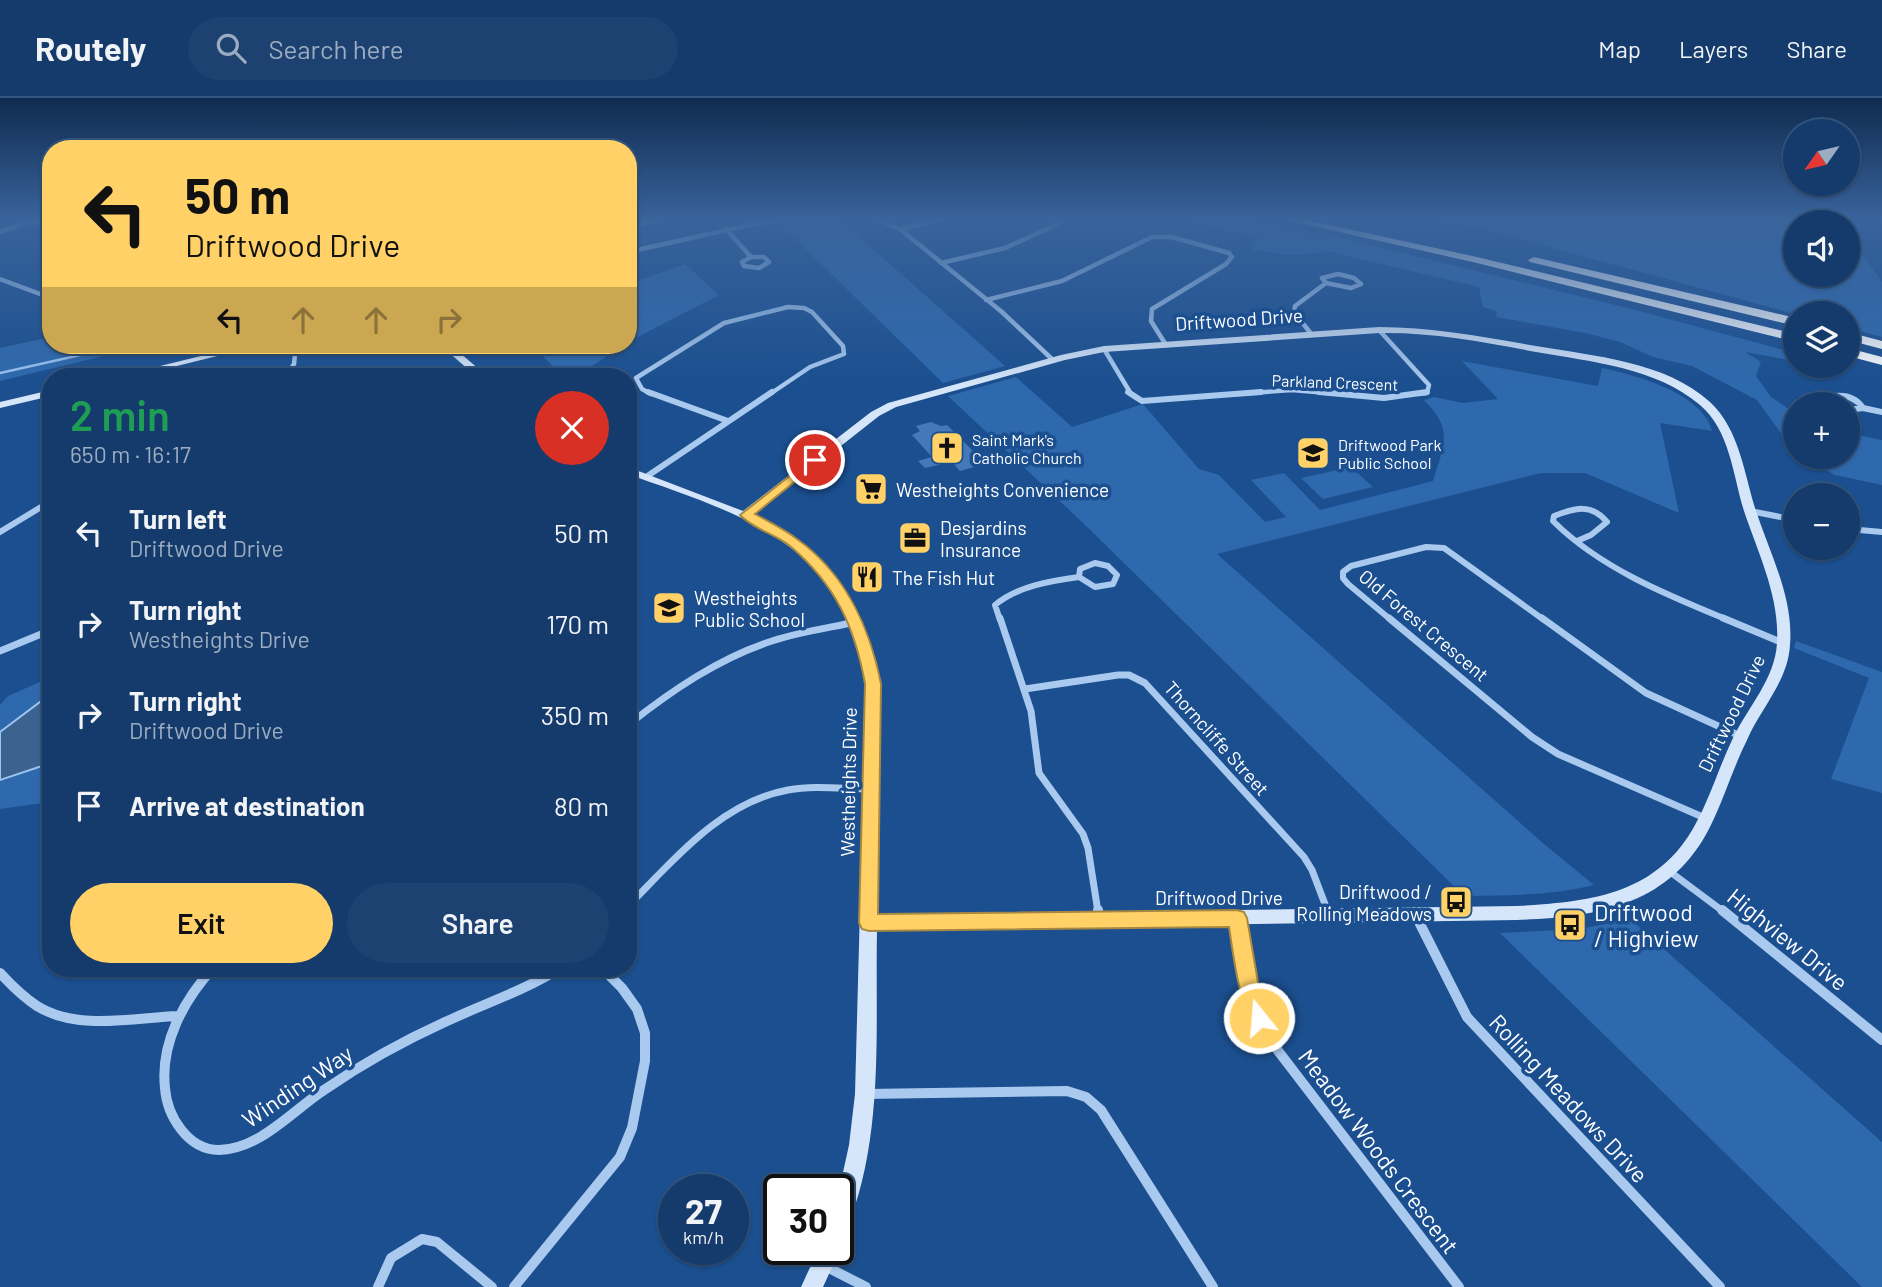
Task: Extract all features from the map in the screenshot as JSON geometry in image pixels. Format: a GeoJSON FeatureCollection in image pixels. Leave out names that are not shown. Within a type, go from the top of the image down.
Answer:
{"type":"FeatureCollection","features":[{"type":"Feature","properties":{"kind":"highway"},"geometry":{"type":"LineString","coordinates":[[1531,273],[1783,335]]}},
{"type":"Feature","properties":{"kind":"highway"},"geometry":{"type":"LineString","coordinates":[[1592,273],[1783,319]]}},
{"type":"Feature","properties":{"kind":"highway"},"geometry":{"type":"LineString","coordinates":[[1860,339],[1882,345]]}},
{"type":"Feature","properties":{"kind":"highway"},"geometry":{"type":"LineString","coordinates":[[1860,355],[1882,361]]}},
{"type":"Feature","properties":{"kind":"street"},"geometry":{"type":"LineString","coordinates":[[954,273],[1053,360]]}},
{"type":"Feature","properties":{"kind":"street"},"geometry":{"type":"LineString","coordinates":[[986,300],[1062,281],[1077,273]]}},
{"type":"Feature","properties":{"kind":"street"},"geometry":{"type":"LineString","coordinates":[[1166,345],[1151,321],[1152,309],[1158,302],[1209,273]]}},
{"type":"Feature","properties":{"kind":"street"},"geometry":{"type":"LineString","coordinates":[[1312,335],[1293,309],[1326,283],[1351,288],[1361,284],[1356,279],[1333,274],[1322,278],[1326,283]]}},
{"type":"Feature","properties":{"kind":"street"},"geometry":{"type":"LineString","coordinates":[[0,279],[42,295]]}},
{"type":"Feature","properties":{"kind":"street"},"geometry":{"type":"LineString","coordinates":[[637,377],[724,323],[788,307],[804,308],[812,312],[843,346],[844,355],[810,367],[646,477]]}},
{"type":"Feature","properties":{"kind":"street","name":"Driftwood Drive"},"geometry":{"type":"LineString","coordinates":[[746,515],[860,426],[892,405],[1053,360],[1104,349],[1379,330],[1439,332],[1602,361],[1647,373],[1705,403],[1727,433],[1750,512],[1779,591],[1784,643],[1780,664],[1740,737],[1705,818],[1686,853],[1642,890],[1585,908],[1552,912],[869,923]]}},
{"type":"Feature","properties":{"kind":"street","name":"Parkland Crescent"},"geometry":{"type":"LineString","coordinates":[[1104,349],[1128,392],[1133,398],[1142,401],[1292,390],[1384,398],[1427,393],[1429,385],[1379,330]]}},
{"type":"Feature","properties":{"kind":"street"},"geometry":{"type":"LineString","coordinates":[[158,368],[218,354]]}},
{"type":"Feature","properties":{"kind":"street"},"geometry":{"type":"LineString","coordinates":[[456,354],[473,368]]}},
{"type":"Feature","properties":{"kind":"street"},"geometry":{"type":"LineString","coordinates":[[637,385],[653,395],[728,421]]}},
{"type":"Feature","properties":{"kind":"street"},"geometry":{"type":"LineString","coordinates":[[0,405],[42,395]]}},
{"type":"Feature","properties":{"kind":"street"},"geometry":{"type":"LineString","coordinates":[[1860,404],[1863,408]]}},
{"type":"Feature","properties":{"kind":"street"},"geometry":{"type":"LineString","coordinates":[[1860,408],[1882,412]]}},
{"type":"Feature","properties":{"kind":"street","name":"Westheights Drive"},"geometry":{"type":"LineString","coordinates":[[637,474],[746,515],[793,542],[841,594],[856,622],[867,654],[873,684],[865,1094],[854,1176]]}},
{"type":"Feature","properties":{"kind":"street"},"geometry":{"type":"LineString","coordinates":[[0,532],[42,506]]}},
{"type":"Feature","properties":{"kind":"street"},"geometry":{"type":"LineString","coordinates":[[1577,541],[1601,529],[1607,522],[1604,516],[1587,507],[1577,507],[1554,516],[1557,527],[1577,541],[1664,595],[1784,643]]}},
{"type":"Feature","properties":{"kind":"street"},"geometry":{"type":"LineString","coordinates":[[1750,512],[1783,518]]}},
{"type":"Feature","properties":{"kind":"street"},"geometry":{"type":"LineString","coordinates":[[1860,530],[1882,531]]}},
{"type":"Feature","properties":{"kind":"street","name":"Old Forest Crescent"},"geometry":{"type":"LineString","coordinates":[[1705,818],[1558,754],[1532,737],[1348,584],[1343,578],[1343,572],[1351,566],[1426,547],[1444,548],[1646,693],[1740,737]]}},
{"type":"Feature","properties":{"kind":"street"},"geometry":{"type":"LineString","coordinates":[[1079,577],[1083,566],[1095,563],[1108,565],[1117,575],[1113,584],[1103,587],[1089,586],[1079,577],[1053,580],[1008,595],[995,605],[1031,711],[1039,773],[1083,834],[1088,848],[1099,919]]}},
{"type":"Feature","properties":{"kind":"street"},"geometry":{"type":"LineString","coordinates":[[637,718],[653,705],[750,650],[770,642],[856,622]]}},
{"type":"Feature","properties":{"kind":"street"},"geometry":{"type":"LineString","coordinates":[[0,651],[42,634]]}},
{"type":"Feature","properties":{"kind":"street","name":"Thorncliffe Street"},"geometry":{"type":"LineString","coordinates":[[1025,689],[1118,675],[1129,675],[1145,683],[1304,857],[1312,870],[1330,917]]}},
{"type":"Feature","properties":{"kind":"street"},"geometry":{"type":"LineString","coordinates":[[637,898],[726,814],[760,797],[790,790],[870,789]]}},
{"type":"Feature","properties":{"kind":"street","name":"Highview Drive"},"geometry":{"type":"LineString","coordinates":[[1668,870],[1742,925],[1882,1040]]}},
{"type":"Feature","properties":{"kind":"street","name":"Rolling Meadows Drive"},"geometry":{"type":"LineString","coordinates":[[1416,916],[1467,1017],[1720,1287]]}},
{"type":"Feature","properties":{"kind":"street","name":"Meadow Woods Crescent"},"geometry":{"type":"LineString","coordinates":[[1237,918],[1249,988],[1259,1018],[1272,1043],[1459,1287]]}},
{"type":"Feature","properties":{"kind":"street"},"geometry":{"type":"LineString","coordinates":[[0,973],[25,999],[50,1013],[98,1019],[177,1016]]}},
{"type":"Feature","properties":{"kind":"street","name":"Winding Way"},"geometry":{"type":"LineString","coordinates":[[206,977],[177,1016],[164,1082],[169,1113],[186,1135],[203,1149],[219,1151],[237,1148],[258,1138],[319,1093],[383,1052],[447,1021],[513,995],[544,977]]}},
{"type":"Feature","properties":{"kind":"street"},"geometry":{"type":"LineString","coordinates":[[514,1287],[603,1181],[620,1157],[632,1128],[645,1061],[645,1032],[637,1009],[611,977]]}},
{"type":"Feature","properties":{"kind":"street"},"geometry":{"type":"LineString","coordinates":[[865,1094],[1068,1091],[1086,1097],[1101,1110],[1213,1287]]}},
{"type":"Feature","properties":{"kind":"street"},"geometry":{"type":"LineString","coordinates":[[378,1287],[391,1258],[422,1239],[437,1242],[492,1287]]}},
{"type":"Feature","properties":{"kind":"street"},"geometry":{"type":"LineString","coordinates":[[812,1287],[822,1265]]}},
{"type":"Feature","properties":{"kind":"street"},"geometry":{"type":"LineString","coordinates":[[837,1265],[866,1287]]}},
{"type":"Feature","properties":{"kind":"shaded area"},"geometry":{"type":"Polygon","coordinates":[[[658,273],[695,273],[719,295],[637,337],[637,281],[658,273]]]}},
{"type":"Feature","properties":{"kind":"shaded area"},"geometry":{"type":"Polygon","coordinates":[[[831,273],[901,273],[1005,366],[943,383],[831,273]]]}},
{"type":"Feature","properties":{"kind":"shaded area"},"geometry":{"type":"Polygon","coordinates":[[[1422,273],[1487,273],[1783,350],[1783,359],[1745,352],[1761,362],[1756,376],[1771,397],[1783,405],[1783,436],[1757,400],[1692,366],[1653,357],[1620,342],[1586,333],[1496,317],[1497,311],[1483,307],[1479,287],[1422,273]]]}},
{"type":"Feature","properties":{"kind":"shaded area"},"geometry":{"type":"Polygon","coordinates":[[[1646,273],[1783,273],[1783,287],[1860,287],[1860,273],[1876,273],[1882,282],[1882,337],[1860,331],[1860,301],[1783,301],[1783,311],[1646,273]]]}},
{"type":"Feature","properties":{"kind":"shaded area"},"geometry":{"type":"Polygon","coordinates":[[[42,339],[42,354],[112,354],[54,368],[42,368],[42,371],[0,381],[0,348],[42,339]]]}},
{"type":"Feature","properties":{"kind":"shaded area"},"geometry":{"type":"Polygon","coordinates":[[[541,354],[610,354],[589,368],[554,368],[541,354]]]}},
{"type":"Feature","properties":{"kind":"shaded area"},"geometry":{"type":"Polygon","coordinates":[[[1462,361],[1598,386],[1602,368],[1632,375],[1682,396],[1696,406],[1712,431],[1660,423],[1679,513],[1585,473],[1541,473],[1217,554],[1544,844],[1594,885],[1578,889],[1464,896],[1081,521],[948,396],[1016,377],[1072,427],[1143,404],[1199,469],[1219,475],[1265,522],[1286,517],[1251,480],[1284,473],[1320,510],[1433,481],[1443,447],[1443,429],[1440,420],[1424,400],[1434,397],[1463,403],[1498,399],[1462,361]]]}},
{"type":"Feature","properties":{"kind":"shaded area"},"geometry":{"type":"Polygon","coordinates":[[[1860,435],[1882,440],[1882,485],[1835,475],[1824,469],[1860,469],[1860,435]]]}},
{"type":"Feature","properties":{"kind":"shaded area"},"geometry":{"type":"Polygon","coordinates":[[[1351,467],[1373,487],[1323,499],[1301,478],[1351,467]]]}},
{"type":"Feature","properties":{"kind":"shaded area"},"geometry":{"type":"Polygon","coordinates":[[[1796,641],[1882,672],[1882,793],[1831,779],[1869,678],[1794,648],[1796,641]]]}},
{"type":"Feature","properties":{"kind":"shaded area"},"geometry":{"type":"Polygon","coordinates":[[[42,681],[42,803],[0,809],[0,705],[8,696],[42,681]]]}},
{"type":"Feature","properties":{"kind":"shaded area"},"geometry":{"type":"Polygon","coordinates":[[[42,700],[42,766],[0,780],[0,732],[42,700]]]}},
{"type":"Feature","properties":{"kind":"shaded area"},"geometry":{"type":"Polygon","coordinates":[[[1630,919],[1882,1142],[1882,1287],[1862,1287],[1500,933],[1580,929],[1630,919]]]}},
{"type":"Feature","properties":{"kind":"building","name":"Saint Mark's Catholic Church"},"geometry":{"type":"Polygon","coordinates":[[[931,422],[947,425],[988,463],[960,471],[952,462],[925,468],[918,461],[932,457],[912,435],[920,431],[916,426],[931,422]]]}},
{"type":"Feature","properties":{"kind":"waterway"},"geometry":{"type":"LineString","coordinates":[[0,373],[85,354]]}},
{"type":"Feature","properties":{"kind":"place","name":"Saint Mark's Catholic Church"},"geometry":{"type":"Point","coordinates":[947,448]}},
{"type":"Feature","properties":{"kind":"place","name":"Driftwood Park Public School"},"geometry":{"type":"Point","coordinates":[1313,453]}},
{"type":"Feature","properties":{"kind":"place","name":"Westheights Convenience"},"geometry":{"type":"Point","coordinates":[871,489]}},
{"type":"Feature","properties":{"kind":"place","name":"Desjardins Insurance"},"geometry":{"type":"Point","coordinates":[915,538]}},
{"type":"Feature","properties":{"kind":"place","name":"The Fish Hut"},"geometry":{"type":"Point","coordinates":[867,577]}},
{"type":"Feature","properties":{"kind":"place","name":"Westheights Public School"},"geometry":{"type":"Point","coordinates":[669,608]}},
{"type":"Feature","properties":{"kind":"place","name":"Driftwood / Rolling Meadows"},"geometry":{"type":"Point","coordinates":[1456,902]}},
{"type":"Feature","properties":{"kind":"place","name":"Driftwood / Highview"},"geometry":{"type":"Point","coordinates":[1570,925]}},
{"type":"Feature","properties":{"kind":"route"},"geometry":{"type":"LineString","coordinates":[[815,460],[746,515],[793,542],[823,571],[841,594],[856,622],[867,654],[873,684],[869,923],[1237,918],[1249,988],[1259,1018]]}}]}
